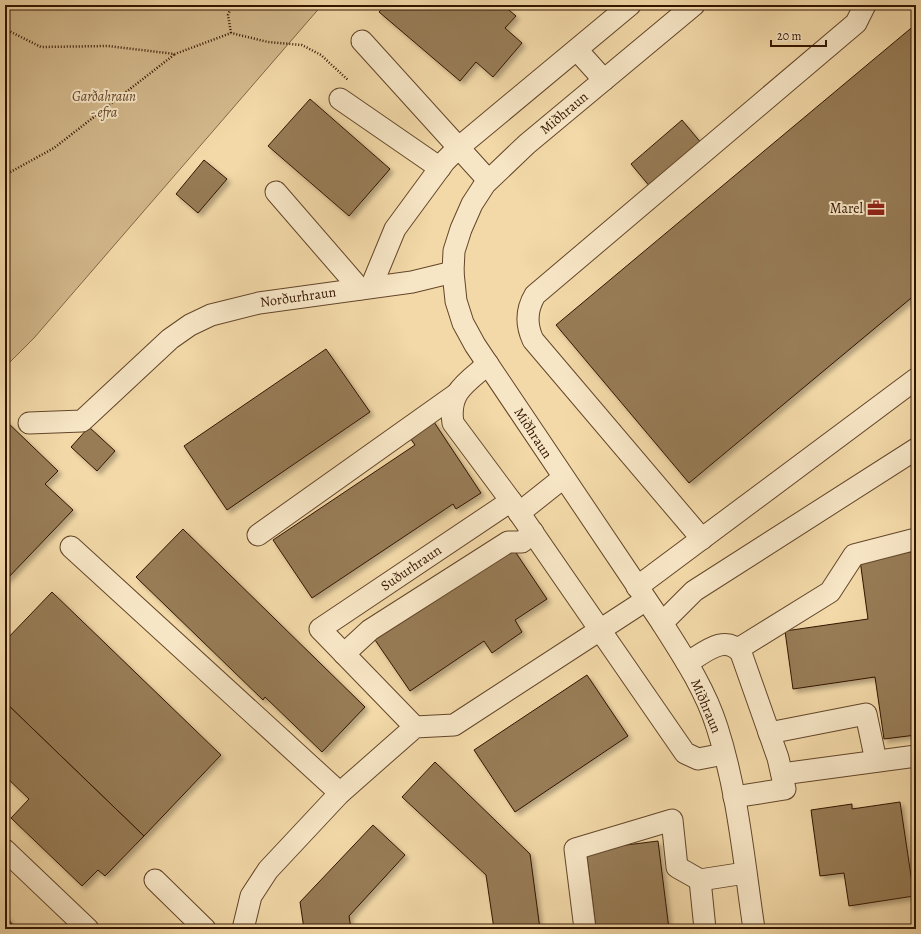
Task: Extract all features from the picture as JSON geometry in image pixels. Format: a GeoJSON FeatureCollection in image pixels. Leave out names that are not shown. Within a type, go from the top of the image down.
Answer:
{"type":"FeatureCollection","features":[{"type":"Feature","properties":{"kind":"street"},"geometry":{"type":"LineString","coordinates":[[276,192],[366,288],[395,229],[440,168],[458,148],[630,5]]}},
{"type":"Feature","properties":{"kind":"street","name":"Miðhraun"},"geometry":{"type":"LineString","coordinates":[[694,5],[527,144],[488,180],[472,204],[461,229],[454,251],[453,272],[456,301],[463,323],[488,364],[563,478],[662,623],[687,663],[706,700],[717,726],[734,797],[754,929]]}},
{"type":"Feature","properties":{"kind":"street"},"geometry":{"type":"LineString","coordinates":[[702,539],[533,340],[528,325],[529,309],[535,295],[856,23],[865,5]]}},
{"type":"Feature","properties":{"kind":"street"},"geometry":{"type":"LineString","coordinates":[[362,42],[488,180]]}},
{"type":"Feature","properties":{"kind":"street"},"geometry":{"type":"LineString","coordinates":[[577,50],[604,80]]}},
{"type":"Feature","properties":{"kind":"street"},"geometry":{"type":"LineString","coordinates":[[340,99],[440,168]]}},
{"type":"Feature","properties":{"kind":"street","name":"Norðurhraun"},"geometry":{"type":"LineString","coordinates":[[29,423],[82,421],[170,339],[190,325],[211,315],[234,308],[412,282],[453,272]]}},
{"type":"Feature","properties":{"kind":"street"},"geometry":{"type":"LineString","coordinates":[[258,535],[455,394],[488,364]]}},
{"type":"Feature","properties":{"kind":"street"},"geometry":{"type":"LineString","coordinates":[[243,929],[251,896],[260,880],[268,870],[340,793],[415,727],[454,725],[601,630],[702,539],[916,379]]}},
{"type":"Feature","properties":{"kind":"street"},"geometry":{"type":"LineString","coordinates":[[455,394],[451,409],[453,423],[533,532],[685,753],[698,759],[724,754]]}},
{"type":"Feature","properties":{"kind":"street"},"geometry":{"type":"LineString","coordinates":[[662,623],[694,591],[916,449]]}},
{"type":"Feature","properties":{"kind":"street","name":"Suðurhraun"},"geometry":{"type":"LineString","coordinates":[[415,727],[320,630],[563,478]]}},
{"type":"Feature","properties":{"kind":"street"},"geometry":{"type":"LineString","coordinates":[[344,654],[370,630],[508,542],[522,542],[533,532]]}},
{"type":"Feature","properties":{"kind":"street"},"geometry":{"type":"LineString","coordinates":[[738,649],[830,592],[854,555],[916,540]]}},
{"type":"Feature","properties":{"kind":"street"},"geometry":{"type":"LineString","coordinates":[[71,547],[340,793]]}},
{"type":"Feature","properties":{"kind":"street"},"geometry":{"type":"LineString","coordinates":[[687,663],[720,644],[726,644],[738,649],[741,653],[769,733],[782,774],[785,789],[734,797]]}},
{"type":"Feature","properties":{"kind":"street"},"geometry":{"type":"LineString","coordinates":[[769,733],[866,714],[876,762]]}},
{"type":"Feature","properties":{"kind":"street"},"geometry":{"type":"LineString","coordinates":[[782,774],[916,756]]}},
{"type":"Feature","properties":{"kind":"street"},"geometry":{"type":"LineString","coordinates":[[584,929],[575,850],[672,820],[677,867],[700,880],[745,873]]}},
{"type":"Feature","properties":{"kind":"street"},"geometry":{"type":"LineString","coordinates":[[5,850],[88,929]]}},
{"type":"Feature","properties":{"kind":"street"},"geometry":{"type":"LineString","coordinates":[[155,880],[205,929]]}},
{"type":"Feature","properties":{"kind":"street"},"geometry":{"type":"LineString","coordinates":[[700,880],[705,929]]}},
{"type":"Feature","properties":{"kind":"path"},"geometry":{"type":"LineString","coordinates":[[5,175],[54,148],[175,54],[231,33],[228,15],[232,5]]}},
{"type":"Feature","properties":{"kind":"path"},"geometry":{"type":"LineString","coordinates":[[5,29],[42,47],[108,46],[175,54]]}},
{"type":"Feature","properties":{"kind":"green space","name":"Garðahraun - efra"},"geometry":{"type":"Polygon","coordinates":[[[5,5],[322,5],[34,338],[5,367],[5,5]]]}},
{"type":"Feature","properties":{"kind":"building"},"geometry":{"type":"Polygon","coordinates":[[[385,5],[503,5],[516,16],[505,28],[522,43],[493,77],[476,62],[460,81],[379,12],[385,5]]]}},
{"type":"Feature","properties":{"kind":"building"},"geometry":{"type":"Polygon","coordinates":[[[916,24],[916,294],[689,483],[556,325],[916,24]]]}},
{"type":"Feature","properties":{"kind":"building"},"geometry":{"type":"Polygon","coordinates":[[[310,99],[390,169],[349,216],[268,146],[310,99]]]}},
{"type":"Feature","properties":{"kind":"building"},"geometry":{"type":"Polygon","coordinates":[[[682,120],[702,144],[651,188],[631,164],[682,120]]]}},
{"type":"Feature","properties":{"kind":"building"},"geometry":{"type":"Polygon","coordinates":[[[204,160],[227,179],[198,213],[176,194],[204,160]]]}},
{"type":"Feature","properties":{"kind":"building"},"geometry":{"type":"Polygon","coordinates":[[[326,349],[370,412],[227,510],[184,446],[326,349]]]}},
{"type":"Feature","properties":{"kind":"building"},"geometry":{"type":"Polygon","coordinates":[[[432,419],[481,493],[456,509],[453,504],[312,598],[273,540],[415,445],[408,435],[432,419]]]}},
{"type":"Feature","properties":{"kind":"building"},"geometry":{"type":"Polygon","coordinates":[[[5,420],[58,471],[45,484],[73,510],[5,581],[5,420]]]}},
{"type":"Feature","properties":{"kind":"building"},"geometry":{"type":"Polygon","coordinates":[[[89,427],[115,451],[97,471],[71,447],[89,427]]]}},
{"type":"Feature","properties":{"kind":"building"},"geometry":{"type":"Polygon","coordinates":[[[183,529],[365,707],[322,752],[265,697],[263,700],[136,577],[183,529]]]}},
{"type":"Feature","properties":{"kind":"building"},"geometry":{"type":"Polygon","coordinates":[[[510,544],[547,599],[515,620],[522,632],[492,653],[484,641],[410,691],[373,637],[510,544]]]}},
{"type":"Feature","properties":{"kind":"building"},"geometry":{"type":"Polygon","coordinates":[[[916,551],[916,735],[884,739],[875,677],[793,689],[785,631],[868,619],[860,560],[916,551]]]}},
{"type":"Feature","properties":{"kind":"building"},"geometry":{"type":"Polygon","coordinates":[[[52,592],[221,755],[144,836],[5,702],[5,641],[52,592]]]}},
{"type":"Feature","properties":{"kind":"building"},"geometry":{"type":"Polygon","coordinates":[[[587,675],[628,736],[515,812],[474,750],[587,675]]]}},
{"type":"Feature","properties":{"kind":"building"},"geometry":{"type":"Polygon","coordinates":[[[5,702],[144,836],[105,876],[98,870],[82,886],[11,818],[29,799],[5,776],[5,702]]]}},
{"type":"Feature","properties":{"kind":"building"},"geometry":{"type":"Polygon","coordinates":[[[435,762],[530,854],[540,929],[494,929],[486,875],[402,797],[435,762]]]}},
{"type":"Feature","properties":{"kind":"building"},"geometry":{"type":"Polygon","coordinates":[[[900,802],[914,896],[849,906],[844,873],[820,876],[811,810],[852,804],[852,809],[900,802]]]}},
{"type":"Feature","properties":{"kind":"building"},"geometry":{"type":"Polygon","coordinates":[[[373,825],[405,855],[349,916],[351,929],[304,929],[300,902],[373,825]]]}},
{"type":"Feature","properties":{"kind":"building"},"geometry":{"type":"Polygon","coordinates":[[[658,841],[669,929],[596,929],[586,850],[658,841]]]}},
{"type":"Feature","properties":{"kind":"building"},"geometry":{"type":"Polygon","coordinates":[[[5,915],[16,929],[5,929],[5,915]]]}},
{"type":"Feature","properties":{"kind":"place","name":"Marel"},"geometry":{"type":"Point","coordinates":[876,208]}}]}
